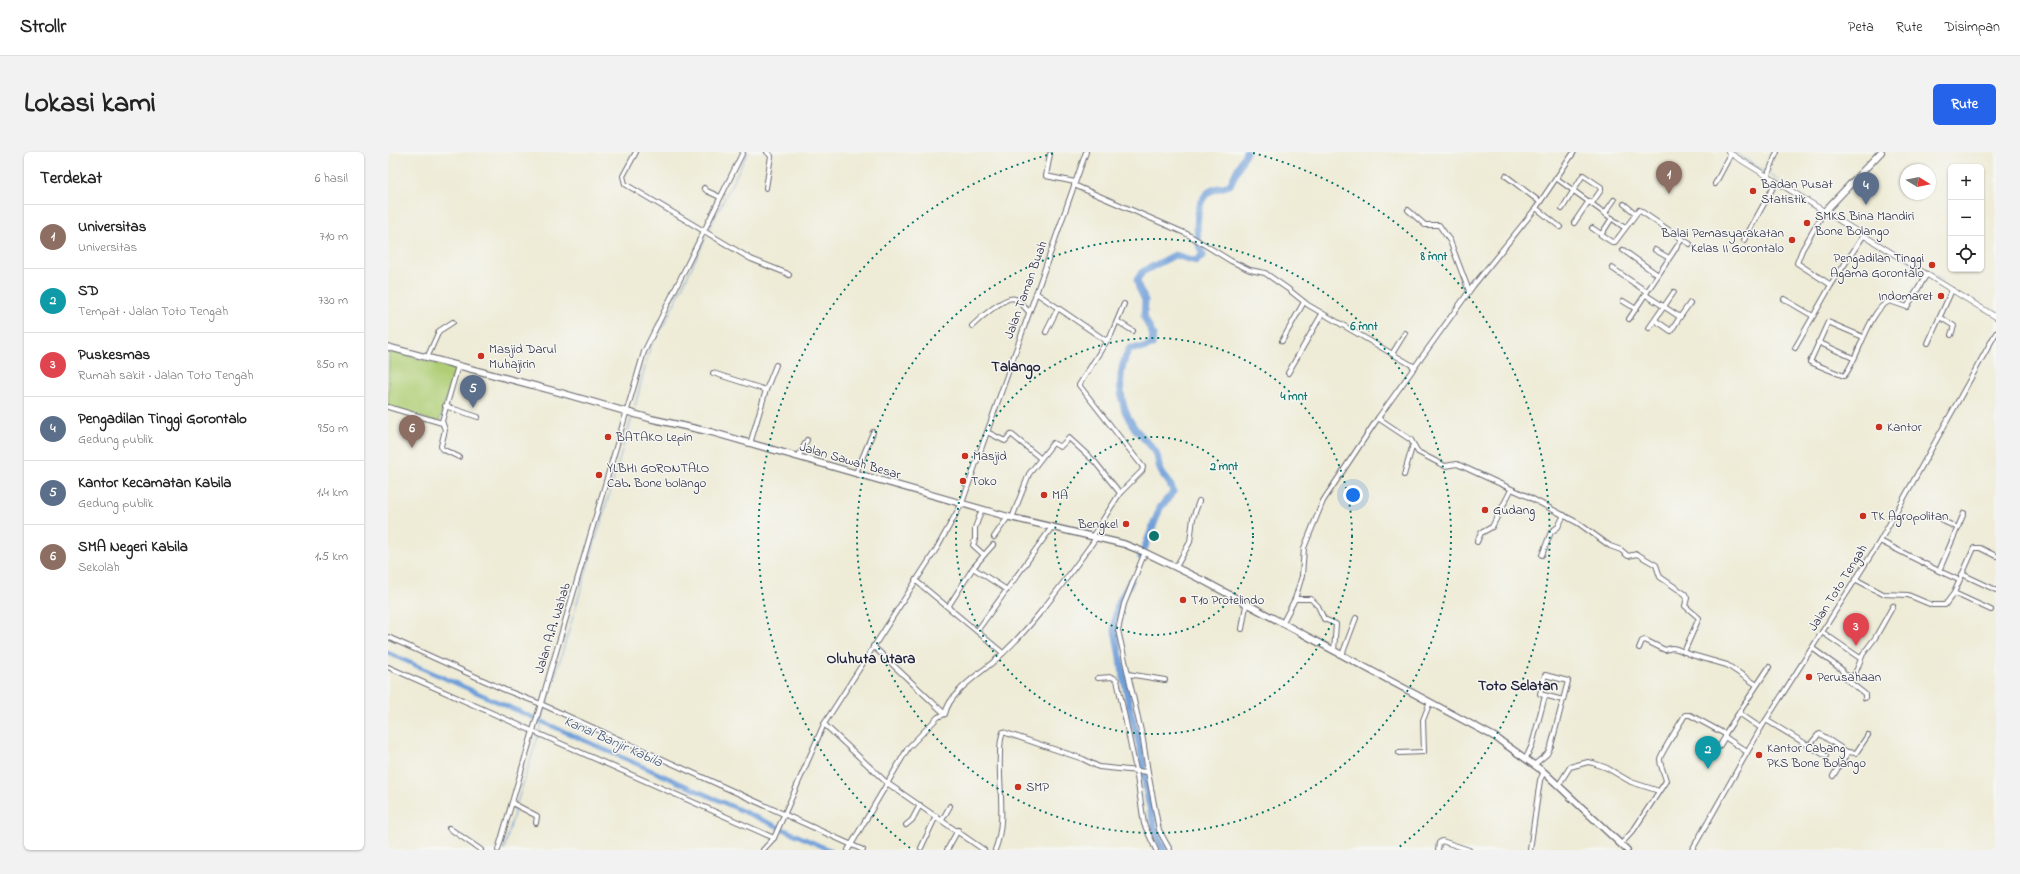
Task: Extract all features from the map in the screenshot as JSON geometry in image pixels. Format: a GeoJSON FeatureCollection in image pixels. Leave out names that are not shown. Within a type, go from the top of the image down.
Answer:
{"type":"FeatureCollection","features":[{"type":"Feature","properties":{"kind":"main road"},"geometry":{"type":"LineString","coordinates":[[1824,212],[1882,152]]}},
{"type":"Feature","properties":{"kind":"main road","name":"Jalan Sawah Besar"},"geometry":{"type":"LineString","coordinates":[[388,347],[627,412],[711,432],[1010,517],[1094,537],[1145,552],[1176,567],[1495,737],[1544,772],[1627,850]]}},
{"type":"Feature","properties":{"kind":"street"},"geometry":{"type":"LineString","coordinates":[[636,152],[623,176],[625,184],[751,259],[786,273],[789,276]]}},
{"type":"Feature","properties":{"kind":"street","name":"Jalan A.A. Wahab"},"geometry":{"type":"LineString","coordinates":[[498,850],[515,804],[534,725],[647,343],[743,152]]}},
{"type":"Feature","properties":{"kind":"street"},"geometry":{"type":"LineString","coordinates":[[766,188],[771,156],[767,152]]}},
{"type":"Feature","properties":{"kind":"street","name":"Jalan Taman Buah"},"geometry":{"type":"LineString","coordinates":[[763,850],[775,836],[824,724],[914,580],[949,528],[962,503],[1086,152]]}},
{"type":"Feature","properties":{"kind":"street"},"geometry":{"type":"LineString","coordinates":[[1282,624],[1295,598],[1302,576],[1304,548],[1318,510],[1378,418],[1469,291],[1536,208],[1574,152]]}},
{"type":"Feature","properties":{"kind":"street"},"geometry":{"type":"LineString","coordinates":[[1769,175],[1777,152]]}},
{"type":"Feature","properties":{"kind":"street"},"geometry":{"type":"LineString","coordinates":[[1715,184],[1730,153],[1769,175],[1776,182],[1996,317]]}},
{"type":"Feature","properties":{"kind":"street"},"geometry":{"type":"LineString","coordinates":[[1050,154],[1046,176],[1074,183],[1187,234],[1231,261],[1250,270],[1269,276],[1288,288],[1304,302],[1322,314],[1415,367]]}},
{"type":"Feature","properties":{"kind":"street"},"geometry":{"type":"LineString","coordinates":[[1562,209],[1583,175],[1600,186],[1601,190],[1574,223]]}},
{"type":"Feature","properties":{"kind":"street"},"geometry":{"type":"LineString","coordinates":[[1506,176],[1540,202]]}},
{"type":"Feature","properties":{"kind":"street"},"geometry":{"type":"LineString","coordinates":[[1556,178],[1624,228]]}},
{"type":"Feature","properties":{"kind":"street"},"geometry":{"type":"LineString","coordinates":[[1744,240],[1776,182]]}},
{"type":"Feature","properties":{"kind":"street"},"geometry":{"type":"LineString","coordinates":[[704,188],[706,191],[720,197]]}},
{"type":"Feature","properties":{"kind":"street"},"geometry":{"type":"LineString","coordinates":[[1605,213],[1614,200]]}},
{"type":"Feature","properties":{"kind":"street"},"geometry":{"type":"LineString","coordinates":[[1624,204],[1635,212]]}},
{"type":"Feature","properties":{"kind":"street"},"geometry":{"type":"LineString","coordinates":[[1536,208],[1560,227]]}},
{"type":"Feature","properties":{"kind":"street"},"geometry":{"type":"LineString","coordinates":[[1408,210],[1425,225],[1439,225],[1447,235],[1469,291]]}},
{"type":"Feature","properties":{"kind":"street"},"geometry":{"type":"LineString","coordinates":[[1592,228],[1613,242],[1635,212],[1639,210],[1690,244]]}},
{"type":"Feature","properties":{"kind":"street"},"geometry":{"type":"LineString","coordinates":[[1824,212],[1802,250],[1797,264],[1831,286]]}},
{"type":"Feature","properties":{"kind":"street"},"geometry":{"type":"LineString","coordinates":[[1601,234],[1612,218]]}},
{"type":"Feature","properties":{"kind":"street"},"geometry":{"type":"LineString","coordinates":[[1795,348],[1831,286],[1864,235]]}},
{"type":"Feature","properties":{"kind":"street"},"geometry":{"type":"LineString","coordinates":[[1629,319],[1682,239]]}},
{"type":"Feature","properties":{"kind":"street"},"geometry":{"type":"LineString","coordinates":[[1623,250],[1658,275]]}},
{"type":"Feature","properties":{"kind":"street"},"geometry":{"type":"LineString","coordinates":[[1655,250],[1669,258]]}},
{"type":"Feature","properties":{"kind":"street"},"geometry":{"type":"LineString","coordinates":[[1612,268],[1680,317]]}},
{"type":"Feature","properties":{"kind":"street"},"geometry":{"type":"LineString","coordinates":[[1863,337],[1828,322],[1810,362],[1844,376],[1863,337],[1877,313],[1888,301],[1907,307],[1927,274]]}},
{"type":"Feature","properties":{"kind":"street"},"geometry":{"type":"LineString","coordinates":[[1928,343],[1952,290]]}},
{"type":"Feature","properties":{"kind":"street"},"geometry":{"type":"LineString","coordinates":[[1649,328],[1674,292]]}},
{"type":"Feature","properties":{"kind":"street"},"geometry":{"type":"LineString","coordinates":[[1036,293],[1103,339],[1108,339]]}},
{"type":"Feature","properties":{"kind":"street"},"geometry":{"type":"LineString","coordinates":[[972,326],[987,311],[993,310],[1001,303],[1011,298],[1016,299],[1029,312]]}},
{"type":"Feature","properties":{"kind":"street"},"geometry":{"type":"LineString","coordinates":[[1784,299],[1813,316]]}},
{"type":"Feature","properties":{"kind":"street"},"geometry":{"type":"LineString","coordinates":[[1623,301],[1636,309]]}},
{"type":"Feature","properties":{"kind":"street"},"geometry":{"type":"LineString","coordinates":[[1282,341],[1304,302]]}},
{"type":"Feature","properties":{"kind":"street"},"geometry":{"type":"LineString","coordinates":[[1654,320],[1671,331],[1690,303]]}},
{"type":"Feature","properties":{"kind":"street"},"geometry":{"type":"LineString","coordinates":[[945,714],[946,707],[965,685],[1003,653],[1039,612],[1094,537],[1120,493],[1142,471],[1142,467],[1079,384],[1108,339],[1124,304]]}},
{"type":"Feature","properties":{"kind":"street"},"geometry":{"type":"LineString","coordinates":[[1046,332],[1058,308]]}},
{"type":"Feature","properties":{"kind":"street"},"geometry":{"type":"LineString","coordinates":[[1288,373],[1322,314]]}},
{"type":"Feature","properties":{"kind":"street"},"geometry":{"type":"LineString","coordinates":[[1940,317],[1954,326],[1951,335]]}},
{"type":"Feature","properties":{"kind":"street"},"geometry":{"type":"LineString","coordinates":[[1117,321],[1133,331]]}},
{"type":"Feature","properties":{"kind":"street"},"geometry":{"type":"LineString","coordinates":[[427,358],[439,331],[454,322]]}},
{"type":"Feature","properties":{"kind":"street"},"geometry":{"type":"LineString","coordinates":[[1392,354],[1405,333]]}},
{"type":"Feature","properties":{"kind":"street","name":"Jalan Toto Tengah"},"geometry":{"type":"LineString","coordinates":[[1692,850],[1766,720],[1880,541],[1996,333]]}},
{"type":"Feature","properties":{"kind":"street"},"geometry":{"type":"LineString","coordinates":[[1818,342],[1853,358]]}},
{"type":"Feature","properties":{"kind":"street"},"geometry":{"type":"LineString","coordinates":[[750,444],[766,390],[776,365]]}},
{"type":"Feature","properties":{"kind":"street"},"geometry":{"type":"LineString","coordinates":[[458,366],[442,423],[444,430],[441,448],[459,457]]}},
{"type":"Feature","properties":{"kind":"street"},"geometry":{"type":"LineString","coordinates":[[713,373],[766,390]]}},
{"type":"Feature","properties":{"kind":"street"},"geometry":{"type":"LineString","coordinates":[[388,406],[442,423]]}},
{"type":"Feature","properties":{"kind":"street"},"geometry":{"type":"LineString","coordinates":[[446,406],[478,417]]}},
{"type":"Feature","properties":{"kind":"street"},"geometry":{"type":"LineString","coordinates":[[1378,418],[1408,438],[1414,444],[1414,447],[1418,452],[1442,465],[1457,464],[1564,515],[1587,528],[1610,546],[1621,550],[1628,556],[1636,553],[1648,558],[1656,565],[1660,576],[1685,594],[1687,598],[1685,606],[1699,620],[1684,652]]}},
{"type":"Feature","properties":{"kind":"street"},"geometry":{"type":"LineString","coordinates":[[856,474],[873,432]]}},
{"type":"Feature","properties":{"kind":"street"},"geometry":{"type":"LineString","coordinates":[[986,432],[1005,441],[1011,434],[1040,458]]}},
{"type":"Feature","properties":{"kind":"street"},"geometry":{"type":"LineString","coordinates":[[994,536],[1010,517],[1026,480],[1040,458],[1053,443],[1060,447],[1070,438],[1095,462],[1120,493]]}},
{"type":"Feature","properties":{"kind":"street"},"geometry":{"type":"LineString","coordinates":[[798,457],[807,440]]}},
{"type":"Feature","properties":{"kind":"street"},"geometry":{"type":"LineString","coordinates":[[1404,475],[1414,444]]}},
{"type":"Feature","properties":{"kind":"street"},"geometry":{"type":"LineString","coordinates":[[1477,542],[1482,533],[1492,527],[1511,490]]}},
{"type":"Feature","properties":{"kind":"street"},"geometry":{"type":"LineString","coordinates":[[1176,567],[1189,545],[1199,501]]}},
{"type":"Feature","properties":{"kind":"street"},"geometry":{"type":"LineString","coordinates":[[982,509],[975,528],[975,540],[973,546],[984,555]]}},
{"type":"Feature","properties":{"kind":"street"},"geometry":{"type":"LineString","coordinates":[[1938,571],[1964,513]]}},
{"type":"Feature","properties":{"kind":"street"},"geometry":{"type":"LineString","coordinates":[[1542,555],[1551,532],[1558,527],[1564,515]]}},
{"type":"Feature","properties":{"kind":"street"},"geometry":{"type":"LineString","coordinates":[[1943,521],[1958,528]]}},
{"type":"Feature","properties":{"kind":"street"},"geometry":{"type":"LineString","coordinates":[[977,631],[1052,527]]}},
{"type":"Feature","properties":{"kind":"street"},"geometry":{"type":"LineString","coordinates":[[1880,541],[1938,571],[1959,580]]}},
{"type":"Feature","properties":{"kind":"street"},"geometry":{"type":"LineString","coordinates":[[948,607],[973,568],[993,545]]}},
{"type":"Feature","properties":{"kind":"street"},"geometry":{"type":"LineString","coordinates":[[1855,579],[1880,593],[1908,595],[1932,605],[1947,605],[1976,547],[1996,556]]}},
{"type":"Feature","properties":{"kind":"street"},"geometry":{"type":"LineString","coordinates":[[1145,552],[1124,604],[1118,623],[1118,630],[1159,830],[1170,850]]}},
{"type":"Feature","properties":{"kind":"street"},"geometry":{"type":"LineString","coordinates":[[973,568],[1007,590]]}},
{"type":"Feature","properties":{"kind":"street"},"geometry":{"type":"LineString","coordinates":[[1962,574],[1996,590]]}},
{"type":"Feature","properties":{"kind":"street"},"geometry":{"type":"LineString","coordinates":[[914,580],[1003,653]]}},
{"type":"Feature","properties":{"kind":"street"},"geometry":{"type":"LineString","coordinates":[[1954,593],[1991,610]]}},
{"type":"Feature","properties":{"kind":"street"},"geometry":{"type":"LineString","coordinates":[[1295,598],[1311,599],[1318,606],[1324,619],[1336,624],[1334,651]]}},
{"type":"Feature","properties":{"kind":"street"},"geometry":{"type":"LineString","coordinates":[[1242,629],[1246,604]]}},
{"type":"Feature","properties":{"kind":"street"},"geometry":{"type":"LineString","coordinates":[[1844,674],[1851,677],[1855,674],[1860,658],[1875,638],[1893,606]]}},
{"type":"Feature","properties":{"kind":"street"},"geometry":{"type":"LineString","coordinates":[[1342,655],[1356,618]]}},
{"type":"Feature","properties":{"kind":"street"},"geometry":{"type":"LineString","coordinates":[[1822,632],[1860,658]]}},
{"type":"Feature","properties":{"kind":"street"},"geometry":{"type":"LineString","coordinates":[[388,637],[784,816],[814,828],[850,847],[862,850]]}},
{"type":"Feature","properties":{"kind":"street"},"geometry":{"type":"LineString","coordinates":[[1639,648],[1642,641],[1645,640],[1665,650],[1672,648],[1727,665],[1757,685]]}},
{"type":"Feature","properties":{"kind":"street"},"geometry":{"type":"LineString","coordinates":[[873,646],[945,714]]}},
{"type":"Feature","properties":{"kind":"street"},"geometry":{"type":"LineString","coordinates":[[1812,648],[1841,669],[1847,680],[1863,692],[1865,698]]}},
{"type":"Feature","properties":{"kind":"street"},"geometry":{"type":"LineString","coordinates":[[388,667],[775,836]]}},
{"type":"Feature","properties":{"kind":"street"},"geometry":{"type":"LineString","coordinates":[[1719,747],[1769,667]]}},
{"type":"Feature","properties":{"kind":"street"},"geometry":{"type":"LineString","coordinates":[[1128,674],[1165,680]]}},
{"type":"Feature","properties":{"kind":"street"},"geometry":{"type":"LineString","coordinates":[[1534,766],[1547,754],[1551,746],[1568,681],[1546,674],[1544,675],[1540,693],[1563,700]]}},
{"type":"Feature","properties":{"kind":"street"},"geometry":{"type":"LineString","coordinates":[[1098,678],[1112,677],[1117,680],[1138,770],[1144,824],[1156,850]]}},
{"type":"Feature","properties":{"kind":"street"},"geometry":{"type":"LineString","coordinates":[[1526,758],[1532,744],[1546,696]]}},
{"type":"Feature","properties":{"kind":"street"},"geometry":{"type":"LineString","coordinates":[[1399,753],[1424,752],[1423,720],[1430,702]]}},
{"type":"Feature","properties":{"kind":"street"},"geometry":{"type":"LineString","coordinates":[[1739,713],[1762,728]]}},
{"type":"Feature","properties":{"kind":"street"},"geometry":{"type":"LineString","coordinates":[[850,847],[912,743],[938,717],[945,714]]}},
{"type":"Feature","properties":{"kind":"street"},"geometry":{"type":"LineString","coordinates":[[1621,844],[1633,831],[1666,779],[1660,762],[1661,754],[1687,714],[1725,736],[1747,752]]}},
{"type":"Feature","properties":{"kind":"street"},"geometry":{"type":"LineString","coordinates":[[1766,720],[1826,756]]}},
{"type":"Feature","properties":{"kind":"street"},"geometry":{"type":"LineString","coordinates":[[824,724],[887,783],[958,830],[984,850]]}},
{"type":"Feature","properties":{"kind":"street"},"geometry":{"type":"LineString","coordinates":[[995,850],[1000,839],[999,763],[1003,732],[1081,758],[1093,765],[1147,772]]}},
{"type":"Feature","properties":{"kind":"street"},"geometry":{"type":"LineString","coordinates":[[1808,746],[1820,734],[1848,752],[1856,753],[1868,735]]}},
{"type":"Feature","properties":{"kind":"street"},"geometry":{"type":"LineString","coordinates":[[1833,776],[1848,752]]}},
{"type":"Feature","properties":{"kind":"street"},"geometry":{"type":"LineString","coordinates":[[1558,786],[1570,767],[1582,765],[1588,762],[1607,768],[1631,782],[1659,790]]}},
{"type":"Feature","properties":{"kind":"street"},"geometry":{"type":"LineString","coordinates":[[1530,850],[1540,780],[1544,772]]}},
{"type":"Feature","properties":{"kind":"street"},"geometry":{"type":"LineString","coordinates":[[515,804],[537,816],[536,823]]}},
{"type":"Feature","properties":{"kind":"street"},"geometry":{"type":"LineString","coordinates":[[906,825],[912,820],[920,805]]}},
{"type":"Feature","properties":{"kind":"street"},"geometry":{"type":"LineString","coordinates":[[942,820],[950,806]]}},
{"type":"Feature","properties":{"kind":"street"},"geometry":{"type":"LineString","coordinates":[[921,848],[936,816]]}},
{"type":"Feature","properties":{"kind":"street"},"geometry":{"type":"LineString","coordinates":[[449,828],[481,850]]}},
{"type":"Feature","properties":{"kind":"street"},"geometry":{"type":"LineString","coordinates":[[947,850],[958,830]]}},
{"type":"Feature","properties":{"kind":"street"},"geometry":{"type":"LineString","coordinates":[[1438,850],[1439,843],[1442,841],[1469,850]]}},
{"type":"Feature","properties":{"kind":"green space"},"geometry":{"type":"Polygon","coordinates":[[[389,350],[455,369],[439,423],[388,407],[389,350]]]}},
{"type":"Feature","properties":{"kind":"waterway"},"geometry":{"type":"LineString","coordinates":[[709,229],[748,152]]}},
{"type":"Feature","properties":{"kind":"waterway"},"geometry":{"type":"LineString","coordinates":[[1141,557],[1160,508],[1173,492],[1170,484],[1160,469],[1156,453],[1136,430],[1129,419],[1122,399],[1121,378],[1125,357],[1130,348],[1143,348],[1152,345],[1153,335],[1144,317],[1145,300],[1137,280],[1142,272],[1175,255],[1196,261],[1203,255],[1200,248],[1197,231],[1198,213],[1201,204],[1204,197],[1209,192],[1230,185],[1246,152]]}},
{"type":"Feature","properties":{"kind":"waterway"},"geometry":{"type":"LineString","coordinates":[[1735,152],[1767,173]]}},
{"type":"Feature","properties":{"kind":"waterway"},"geometry":{"type":"LineString","coordinates":[[1770,175],[1779,180]]}},
{"type":"Feature","properties":{"kind":"waterway"},"geometry":{"type":"LineString","coordinates":[[635,406],[650,347],[665,323],[706,237]]}},
{"type":"Feature","properties":{"kind":"waterway"},"geometry":{"type":"LineString","coordinates":[[1876,240],[1942,280]]}},
{"type":"Feature","properties":{"kind":"waterway"},"geometry":{"type":"LineString","coordinates":[[1974,301],[1996,314]]}},
{"type":"Feature","properties":{"kind":"waterway"},"geometry":{"type":"LineString","coordinates":[[547,704],[632,417]]}},
{"type":"Feature","properties":{"kind":"waterway"},"geometry":{"type":"LineString","coordinates":[[1131,581],[1118,604],[1114,625],[1131,714],[1141,749],[1146,788],[1155,830],[1164,850]]}},
{"type":"Feature","properties":{"kind":"waterway","name":"Kanal Banjir Kabila"},"geometry":{"type":"LineString","coordinates":[[388,653],[830,850]]}},
{"type":"Feature","properties":{"kind":"waterway","name":"Kanal Banjir Kabila"},"geometry":{"type":"LineString","coordinates":[[539,732],[546,707]]}},
{"type":"Feature","properties":{"kind":"waterway"},"geometry":{"type":"LineString","coordinates":[[517,803],[538,736]]}},
{"type":"Feature","properties":{"kind":"waterway"},"geometry":{"type":"LineString","coordinates":[[504,850],[516,806]]}},
{"type":"Feature","properties":{"kind":"place","name":"Badan Pusat Statistik"},"geometry":{"type":"Point","coordinates":[1753,191]}},
{"type":"Feature","properties":{"kind":"place","name":"Universitas"},"geometry":{"type":"Point","coordinates":[1669,194]}},
{"type":"Feature","properties":{"kind":"place","name":"Pengadilan Tinggi Gorontalo"},"geometry":{"type":"Point","coordinates":[1866,205]}},
{"type":"Feature","properties":{"kind":"place","name":"SMKS Bina Mandiri Bone Bolango"},"geometry":{"type":"Point","coordinates":[1807,223]}},
{"type":"Feature","properties":{"kind":"place","name":"Balai Pemasyarakatan Kelas II Gorontalo"},"geometry":{"type":"Point","coordinates":[1792,240]}},
{"type":"Feature","properties":{"kind":"place","name":"Pengadilan Tinggi Agama Gorontalo"},"geometry":{"type":"Point","coordinates":[1932,265]}},
{"type":"Feature","properties":{"kind":"place","name":"Indomaret"},"geometry":{"type":"Point","coordinates":[1941,296]}},
{"type":"Feature","properties":{"kind":"place","name":"Masjid Darul Muhajirin"},"geometry":{"type":"Point","coordinates":[481,356]}},
{"type":"Feature","properties":{"kind":"place","name":"Kantor Kecamatan Kabila"},"geometry":{"type":"Point","coordinates":[473,408]}},
{"type":"Feature","properties":{"kind":"place","name":"Kantor"},"geometry":{"type":"Point","coordinates":[1879,427]}},
{"type":"Feature","properties":{"kind":"place","name":"BATAKO Lepin"},"geometry":{"type":"Point","coordinates":[608,437]}},
{"type":"Feature","properties":{"kind":"place","name":"SMA Negeri Kabila"},"geometry":{"type":"Point","coordinates":[412,448]}},
{"type":"Feature","properties":{"kind":"place","name":"Masjid"},"geometry":{"type":"Point","coordinates":[965,456]}},
{"type":"Feature","properties":{"kind":"place","name":"YLBHI GORONTALO Cab. Bone bolango"},"geometry":{"type":"Point","coordinates":[599,475]}},
{"type":"Feature","properties":{"kind":"place","name":"Toko"},"geometry":{"type":"Point","coordinates":[963,481]}},
{"type":"Feature","properties":{"kind":"place","name":"MA"},"geometry":{"type":"Point","coordinates":[1044,495]}},
{"type":"Feature","properties":{"kind":"place","name":"Gudang"},"geometry":{"type":"Point","coordinates":[1485,510]}},
{"type":"Feature","properties":{"kind":"place","name":"TK Agropolitan"},"geometry":{"type":"Point","coordinates":[1863,516]}},
{"type":"Feature","properties":{"kind":"place","name":"Bengkel"},"geometry":{"type":"Point","coordinates":[1126,524]}},
{"type":"Feature","properties":{"kind":"place","name":"T10 Protelindo"},"geometry":{"type":"Point","coordinates":[1183,600]}},
{"type":"Feature","properties":{"kind":"place","name":"Puskesmas"},"geometry":{"type":"Point","coordinates":[1856,646]}},
{"type":"Feature","properties":{"kind":"place","name":"Perusahaan"},"geometry":{"type":"Point","coordinates":[1809,677]}},
{"type":"Feature","properties":{"kind":"place","name":"Kantor Cabang PKS Bone Bolango"},"geometry":{"type":"Point","coordinates":[1759,755]}},
{"type":"Feature","properties":{"kind":"place","name":"SD"},"geometry":{"type":"Point","coordinates":[1708,769]}},
{"type":"Feature","properties":{"kind":"place","name":"SMP"},"geometry":{"type":"Point","coordinates":[1018,787]}},
{"type":"Feature","properties":{"kind":"district","name":"Talango"},"geometry":{"type":"Point","coordinates":[1016,367]}},
{"type":"Feature","properties":{"kind":"district","name":"Oluhuta Utara"},"geometry":{"type":"Point","coordinates":[871,659]}},
{"type":"Feature","properties":{"kind":"district","name":"Toto Selatan"},"geometry":{"type":"Point","coordinates":[1518,686]}}]}
